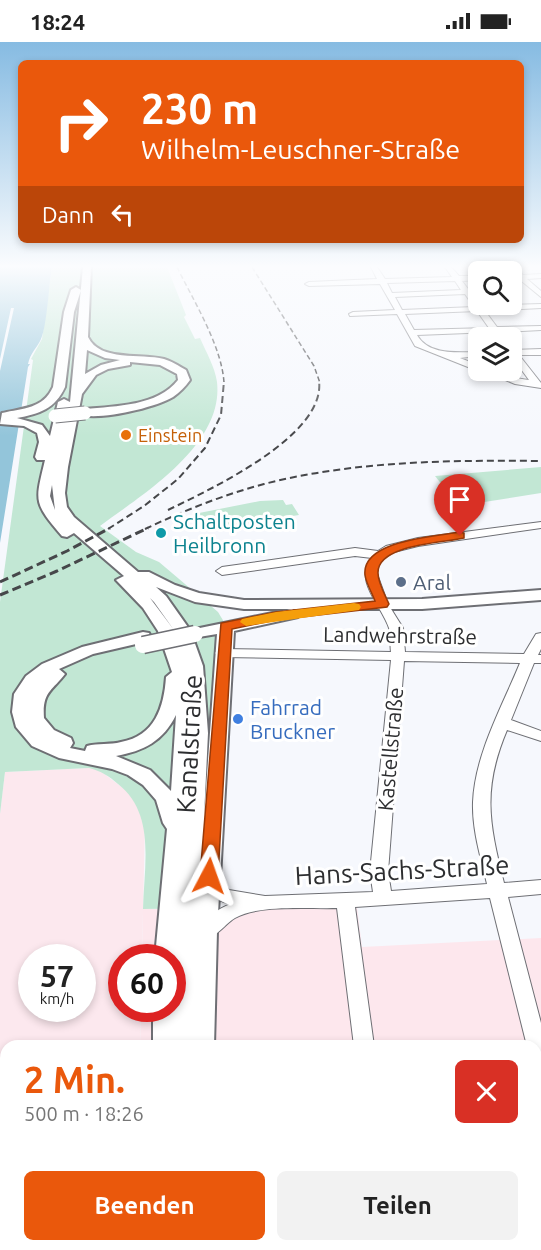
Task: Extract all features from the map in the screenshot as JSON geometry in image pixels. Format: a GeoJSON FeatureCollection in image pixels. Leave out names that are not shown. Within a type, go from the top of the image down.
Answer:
{"type":"FeatureCollection","features":[{"type":"Feature","properties":{"kind":"main road"},"geometry":{"type":"LineString","coordinates":[[27,417],[56,397],[67,323]]}},
{"type":"Feature","properties":{"kind":"main road"},"geometry":{"type":"LineString","coordinates":[[74,540],[47,510],[43,503],[43,490],[71,366],[75,323]]}},
{"type":"Feature","properties":{"kind":"main road"},"geometry":{"type":"LineString","coordinates":[[84,323],[59,504],[66,518],[149,588],[176,618],[191,653],[197,682],[199,733],[187,916],[183,1040]]}},
{"type":"Feature","properties":{"kind":"main road"},"geometry":{"type":"LineString","coordinates":[[0,418],[85,411],[152,401],[175,391],[184,380],[182,372],[169,364],[94,351],[86,345],[83,337]]}},
{"type":"Feature","properties":{"kind":"main road"},"geometry":{"type":"LineString","coordinates":[[75,399],[86,378],[98,369],[112,365],[132,362],[153,364],[168,370],[174,378],[167,389],[156,394],[85,411]]}},
{"type":"Feature","properties":{"kind":"main road"},"geometry":{"type":"LineString","coordinates":[[27,417],[44,435],[33,490],[34,503],[44,519],[74,540],[135,590],[151,608],[175,652],[186,704],[167,944]]}},
{"type":"Feature","properties":{"kind":"main road"},"geometry":{"type":"LineString","coordinates":[[112,558],[172,590],[220,604],[382,604],[474,601],[541,595]]}},
{"type":"Feature","properties":{"kind":"main road"},"geometry":{"type":"LineString","coordinates":[[176,842],[171,810],[164,792],[153,782],[136,770],[118,763],[60,752],[32,737],[24,726],[20,705],[30,683],[52,665],[81,652],[314,604]]}},
{"type":"Feature","properties":{"kind":"main road"},"geometry":{"type":"LineString","coordinates":[[195,630],[276,616],[382,604]]}},
{"type":"Feature","properties":{"kind":"main road","name":"Kanalstraße"},"geometry":{"type":"LineString","coordinates":[[202,1040],[209,876],[222,653],[226,626]]}},
{"type":"Feature","properties":{"kind":"main road"},"geometry":{"type":"LineString","coordinates":[[195,630],[214,651],[220,700]]}},
{"type":"Feature","properties":{"kind":"main road"},"geometry":{"type":"LineString","coordinates":[[143,641],[81,661],[50,678],[36,700],[35,719],[48,734],[77,748],[116,751],[134,746],[154,735],[167,720],[175,697],[175,652]]}},
{"type":"Feature","properties":{"kind":"main road"},"geometry":{"type":"LineString","coordinates":[[165,1022],[165,1040]]}},
{"type":"Feature","properties":{"kind":"street"},"geometry":{"type":"LineString","coordinates":[[405,323],[413,337],[424,348],[468,364]]}},
{"type":"Feature","properties":{"kind":"street"},"geometry":{"type":"LineString","coordinates":[[522,331],[541,328]]}},
{"type":"Feature","properties":{"kind":"street"},"geometry":{"type":"LineString","coordinates":[[413,337],[468,335]]}},
{"type":"Feature","properties":{"kind":"street"},"geometry":{"type":"LineString","coordinates":[[522,353],[541,352]]}},
{"type":"Feature","properties":{"kind":"street"},"geometry":{"type":"LineString","coordinates":[[445,356],[468,355]]}},
{"type":"Feature","properties":{"kind":"street"},"geometry":{"type":"LineString","coordinates":[[522,365],[538,384]]}},
{"type":"Feature","properties":{"kind":"street"},"geometry":{"type":"LineString","coordinates":[[518,381],[538,384]]}},
{"type":"Feature","properties":{"kind":"street"},"geometry":{"type":"LineString","coordinates":[[222,571],[355,552],[380,555],[390,549],[418,542],[541,525]]}},
{"type":"Feature","properties":{"kind":"street","name":"Kastellstraße"},"geometry":{"type":"LineString","coordinates":[[380,555],[372,566],[371,574],[382,604],[396,628],[398,656],[379,872],[383,898]]}},
{"type":"Feature","properties":{"kind":"street"},"geometry":{"type":"LineString","coordinates":[[535,1040],[496,890],[485,839],[481,803],[486,769],[503,723],[535,659],[541,638]]}},
{"type":"Feature","properties":{"kind":"street","name":"Landwehrstraße"},"geometry":{"type":"LineString","coordinates":[[222,653],[535,659]]}},
{"type":"Feature","properties":{"kind":"street"},"geometry":{"type":"LineString","coordinates":[[503,723],[541,736]]}},
{"type":"Feature","properties":{"kind":"street","name":"Hans-Sachs-Straße"},"geometry":{"type":"LineString","coordinates":[[209,876],[214,887],[224,896],[265,903],[345,901],[541,887]]}},
{"type":"Feature","properties":{"kind":"street"},"geometry":{"type":"LineString","coordinates":[[345,901],[363,1040]]}},
{"type":"Feature","properties":{"kind":"street","name":"Hans-Sachs-Straße"},"geometry":{"type":"LineString","coordinates":[[206,931],[230,912],[265,903]]}},
{"type":"Feature","properties":{"kind":"shaded area"},"geometry":{"type":"Polygon","coordinates":[[[89,768],[99,770],[131,794],[145,824],[142,944],[108,944],[108,1022],[141,1022],[140,1040],[0,1040],[0,814],[5,772],[89,768]]]}},
{"type":"Feature","properties":{"kind":"shaded area"},"geometry":{"type":"Polygon","coordinates":[[[357,907],[362,947],[541,938],[541,1040],[140,1040],[141,1022],[186,1022],[186,944],[142,944],[143,909],[357,907]]]}},
{"type":"Feature","properties":{"kind":"green space"},"geometry":{"type":"Polygon","coordinates":[[[44,323],[187,323],[195,339],[200,338],[216,376],[216,405],[208,427],[194,447],[158,483],[100,526],[136,552],[159,562],[218,612],[230,632],[219,908],[143,909],[146,858],[143,825],[138,810],[130,796],[118,784],[97,771],[89,768],[5,772],[0,814],[0,602],[33,360],[31,359],[42,339],[44,323]]]}},
{"type":"Feature","properties":{"kind":"green space"},"geometry":{"type":"Polygon","coordinates":[[[541,467],[541,493],[459,506],[435,476],[541,467]]]}},
{"type":"Feature","properties":{"kind":"green space"},"geometry":{"type":"Polygon","coordinates":[[[283,500],[286,505],[292,504],[299,515],[222,527],[215,516],[196,518],[194,514],[260,501],[283,500]]]}},
{"type":"Feature","properties":{"kind":"water"},"geometry":{"type":"Polygon","coordinates":[[[0,323],[8,323],[0,359],[0,323]]]}},
{"type":"Feature","properties":{"kind":"water"},"geometry":{"type":"Polygon","coordinates":[[[11,323],[45,323],[43,333],[28,364],[30,364],[0,543],[0,371],[11,323]]]}},
{"type":"Feature","properties":{"kind":"railway"},"geometry":{"type":"LineString","coordinates":[[205,323],[218,354],[224,382]]}},
{"type":"Feature","properties":{"kind":"railway"},"geometry":{"type":"LineString","coordinates":[[287,323],[314,366],[320,383]]}},
{"type":"Feature","properties":{"kind":"railway"},"geometry":{"type":"LineString","coordinates":[[168,510],[236,475],[285,441],[304,422],[316,402],[319,381]]}},
{"type":"Feature","properties":{"kind":"railway"},"geometry":{"type":"LineString","coordinates":[[108,529],[144,506],[178,479],[205,448],[221,415],[224,382]]}},
{"type":"Feature","properties":{"kind":"railway"},"geometry":{"type":"LineString","coordinates":[[145,529],[218,498],[298,476],[367,466],[471,461],[541,461]]}},
{"type":"Feature","properties":{"kind":"railway"},"geometry":{"type":"LineString","coordinates":[[0,582],[110,528]]}},
{"type":"Feature","properties":{"kind":"railway"},"geometry":{"type":"LineString","coordinates":[[0,595],[148,528]]}},
{"type":"Feature","properties":{"kind":"slow traffic"},"geometry":{"type":"LineString","coordinates":[[246,622],[276,616],[354,607]]}},
{"type":"Feature","properties":{"kind":"place","name":"Einstein"},"geometry":{"type":"Point","coordinates":[126,435]}},
{"type":"Feature","properties":{"kind":"place","name":"Schaltposten Heilbronn"},"geometry":{"type":"Point","coordinates":[161,533]}},
{"type":"Feature","properties":{"kind":"place","name":"Aral"},"geometry":{"type":"Point","coordinates":[401,582]}},
{"type":"Feature","properties":{"kind":"place","name":"Fahrrad Bruckner"},"geometry":{"type":"Point","coordinates":[238,719]}},
{"type":"Feature","properties":{"kind":"route"},"geometry":{"type":"LineString","coordinates":[[209,876],[222,653],[226,626],[276,616],[382,604],[371,574],[372,566],[378,556],[403,545],[460,536]]}}]}
